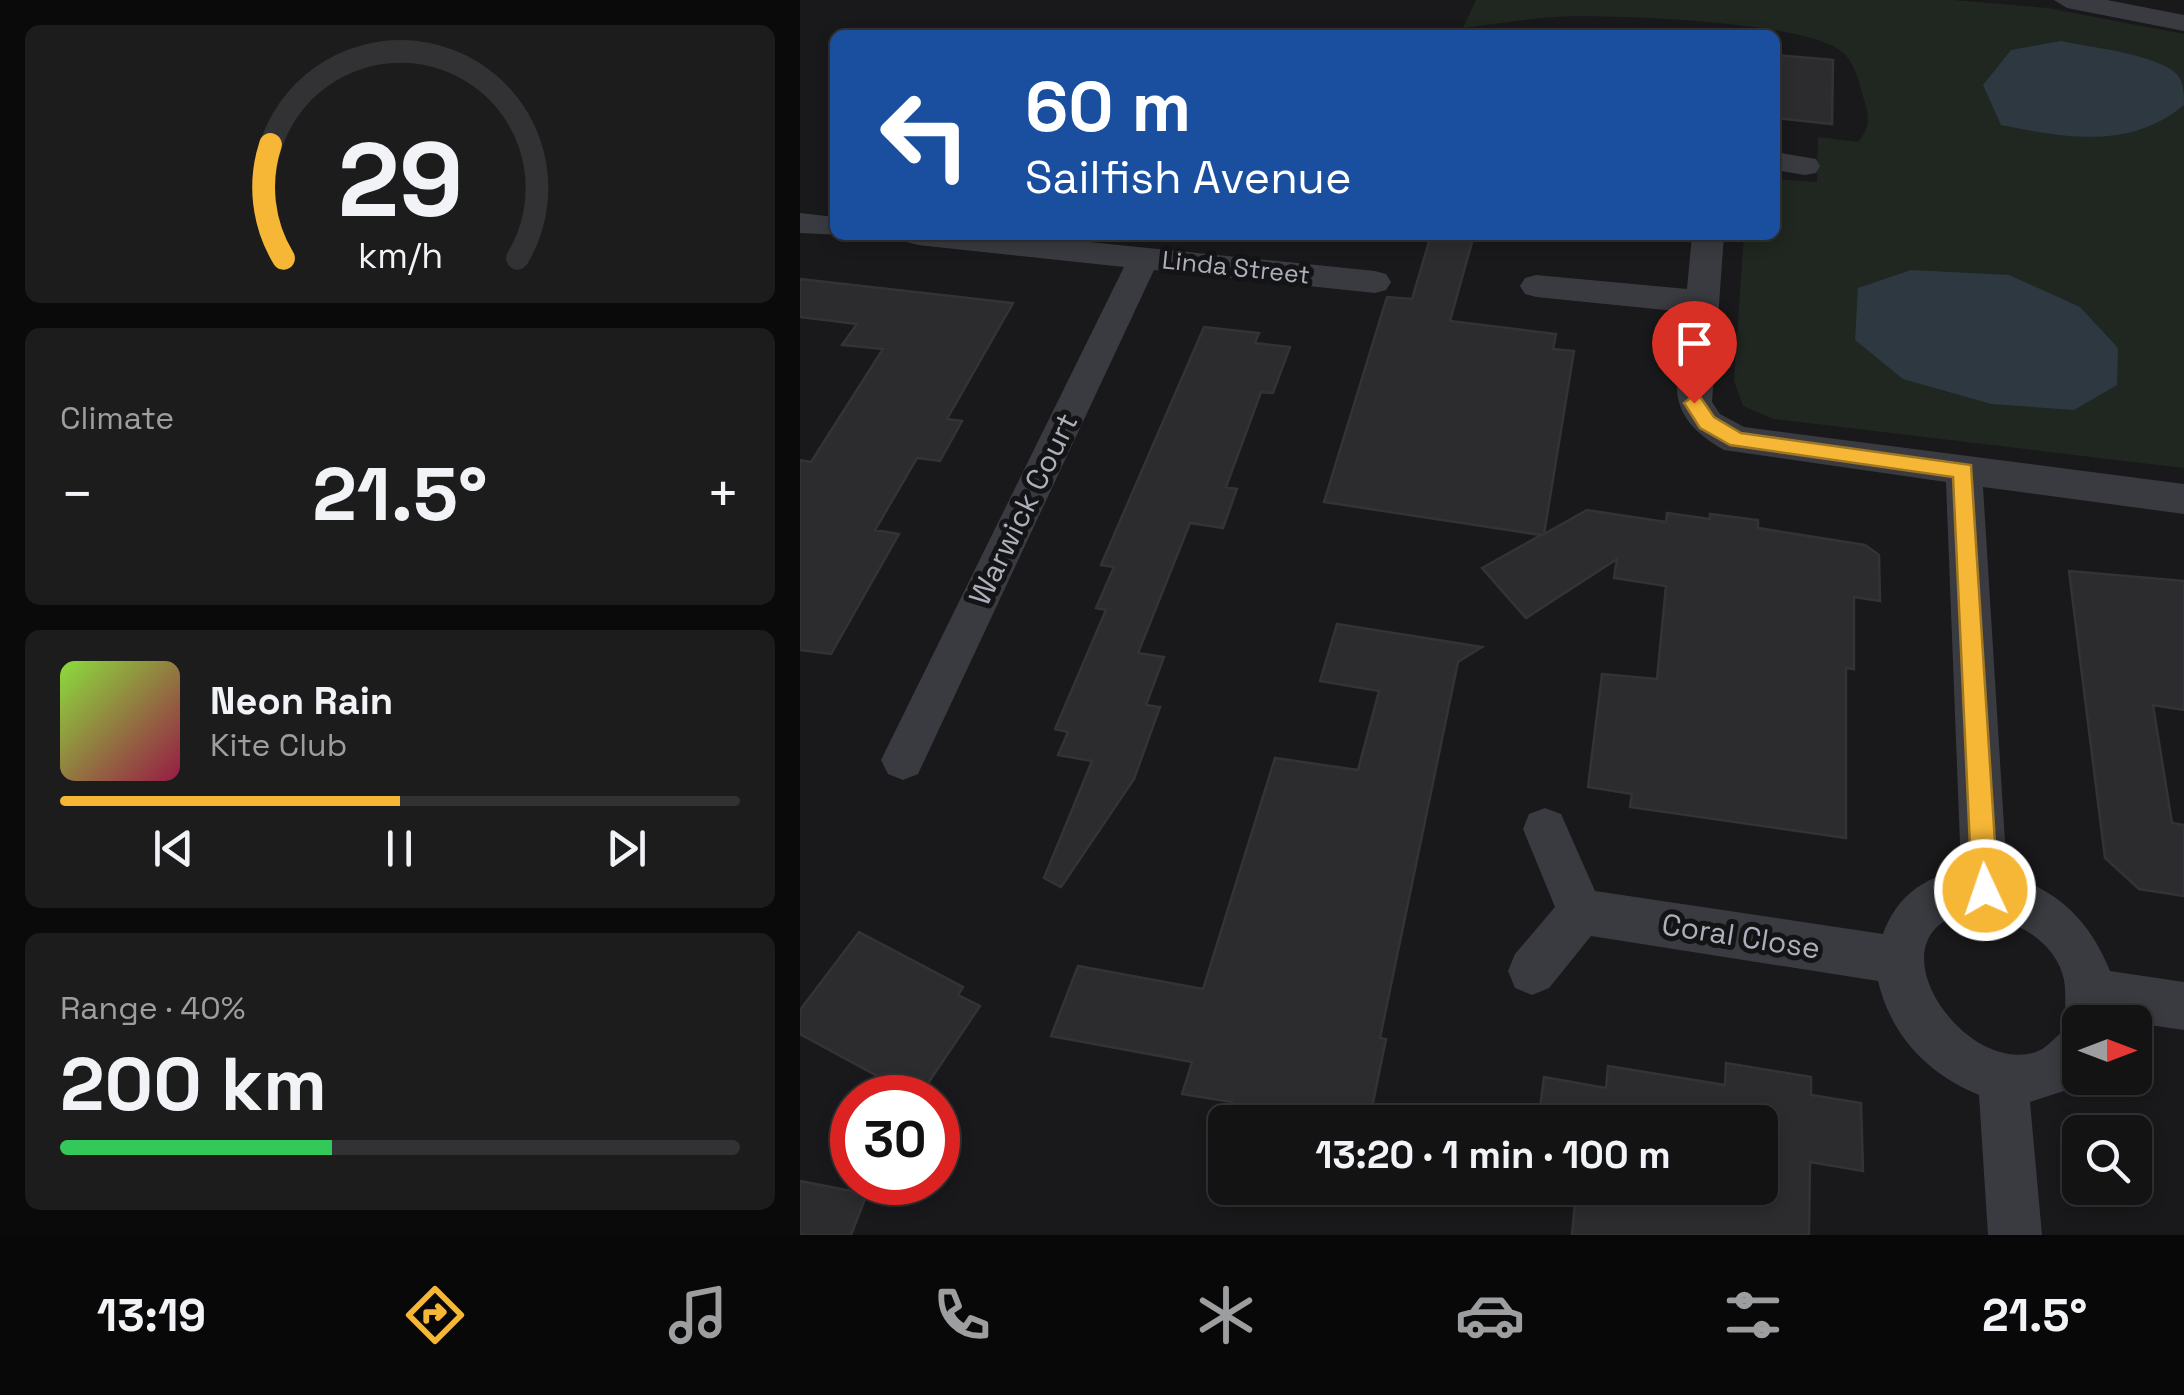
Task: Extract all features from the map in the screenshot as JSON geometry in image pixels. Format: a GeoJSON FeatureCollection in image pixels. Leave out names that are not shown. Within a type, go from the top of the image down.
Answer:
{"type":"FeatureCollection","features":[{"type":"Feature","properties":{"kind":"street"},"geometry":{"type":"LineString","coordinates":[[2067,0],[2184,23]]}},
{"type":"Feature","properties":{"kind":"street"},"geometry":{"type":"LineString","coordinates":[[800,223],[830,226]]}},
{"type":"Feature","properties":{"kind":"street","name":"Linda Street"},"geometry":{"type":"LineString","coordinates":[[967,240],[1376,282]]}},
{"type":"Feature","properties":{"kind":"street"},"geometry":{"type":"LineString","coordinates":[[1708,240],[1694,403],[1719,432],[1737,440],[2184,499]]}},
{"type":"Feature","properties":{"kind":"street","name":"Warwick Court"},"geometry":{"type":"LineString","coordinates":[[903,760],[1144,258]]}},
{"type":"Feature","properties":{"kind":"street"},"geometry":{"type":"LineString","coordinates":[[1536,286],[1702,302]]}},
{"type":"Feature","properties":{"kind":"street"},"geometry":{"type":"LineString","coordinates":[[1964,470],[1985,890]]}},
{"type":"Feature","properties":{"kind":"street"},"geometry":{"type":"LineString","coordinates":[[1532,971],[1581,912],[1544,829]]}},
{"type":"Feature","properties":{"kind":"street"},"geometry":{"type":"LineString","coordinates":[[2062,1064],[2034,1078],[2002,1076],[1971,1066],[1942,1047],[1919,1021],[1905,991],[1900,961],[1904,935],[1917,914],[1936,899],[1958,890],[1985,890],[2032,906],[2054,923],[2078,956],[2090,1005]]}},
{"type":"Feature","properties":{"kind":"street","name":"Coral Close"},"geometry":{"type":"LineString","coordinates":[[1581,912],[1900,961]]}},
{"type":"Feature","properties":{"kind":"street"},"geometry":{"type":"LineString","coordinates":[[2152,1007],[2184,1006]]}},
{"type":"Feature","properties":{"kind":"street"},"geometry":{"type":"LineString","coordinates":[[2002,1076],[2015,1235]]}},
{"type":"Feature","properties":{"kind":"shaded area"},"geometry":{"type":"Polygon","coordinates":[[[1476,0],[1953,0],[2048,8],[2184,34],[2184,468],[1773,419],[1743,406],[1734,381],[1744,240],[1780,240],[1780,179],[1817,182],[1818,137],[1858,142],[1863,136],[1867,113],[1857,76],[1842,52],[1822,41],[1780,30],[1704,22],[1555,17],[1463,28],[1476,0]]]}},
{"type":"Feature","properties":{"kind":"shaded area"},"geometry":{"type":"Polygon","coordinates":[[[2061,41],[2138,56],[2166,67],[2181,81],[2184,105],[2142,129],[2119,135],[2049,134],[2001,125],[1983,85],[2011,50],[2061,41]]]}},
{"type":"Feature","properties":{"kind":"shaded area"},"geometry":{"type":"Polygon","coordinates":[[[1911,270],[2009,275],[2080,307],[2118,348],[2117,385],[2074,410],[1991,404],[1903,379],[1855,340],[1858,288],[1911,270]]]}},
{"type":"Feature","properties":{"kind":"building"},"geometry":{"type":"Polygon","coordinates":[[[1780,55],[1833,60],[1832,124],[1780,119],[1780,55]]]}},
{"type":"Feature","properties":{"kind":"building"},"geometry":{"type":"Polygon","coordinates":[[[1430,240],[1473,240],[1450,321],[1556,334],[1553,349],[1574,351],[1544,534],[1587,510],[1666,522],[1667,513],[1710,519],[1710,514],[1758,520],[1758,528],[1865,545],[1879,555],[1880,601],[1854,597],[1854,669],[1846,668],[1846,838],[1630,807],[1632,794],[1588,787],[1602,674],[1657,679],[1666,586],[1614,578],[1617,559],[1526,618],[1482,568],[1541,535],[1324,502],[1387,297],[1412,299],[1430,240]]]}},
{"type":"Feature","properties":{"kind":"building"},"geometry":{"type":"Polygon","coordinates":[[[800,279],[1013,303],[947,419],[962,421],[940,461],[917,458],[875,530],[899,534],[831,654],[800,650],[800,460],[811,462],[883,349],[842,345],[857,324],[800,317],[800,279]]]}},
{"type":"Feature","properties":{"kind":"building"},"geometry":{"type":"Polygon","coordinates":[[[1204,327],[1259,333],[1255,343],[1290,347],[1273,393],[1261,392],[1226,487],[1237,489],[1223,528],[1190,523],[1138,653],[1164,657],[1146,705],[1160,707],[1134,779],[1061,887],[1044,878],[1092,761],[1058,755],[1068,732],[1055,729],[1106,610],[1096,608],[1114,567],[1101,565],[1204,327]]]}},
{"type":"Feature","properties":{"kind":"building"},"geometry":{"type":"Polygon","coordinates":[[[2069,571],[2184,581],[2184,710],[2153,705],[2172,823],[2184,825],[2184,896],[2139,889],[2105,858],[2069,571]]]}},
{"type":"Feature","properties":{"kind":"building"},"geometry":{"type":"Polygon","coordinates":[[[1337,624],[1482,647],[1458,662],[1380,1038],[1386,1039],[1372,1105],[1231,1105],[1232,1102],[1182,1094],[1192,1062],[1051,1036],[1078,966],[1203,989],[1275,758],[1358,770],[1379,691],[1320,681],[1337,624]]]}},
{"type":"Feature","properties":{"kind":"building"},"geometry":{"type":"Polygon","coordinates":[[[859,932],[963,987],[958,995],[980,1006],[934,1075],[876,1075],[800,1034],[800,1010],[859,932]]]}},
{"type":"Feature","properties":{"kind":"building"},"geometry":{"type":"Polygon","coordinates":[[[1726,1063],[1811,1077],[1811,1095],[1861,1103],[1863,1171],[1810,1162],[1809,1235],[1572,1235],[1575,1205],[1778,1205],[1778,1105],[1540,1105],[1544,1077],[1606,1088],[1608,1066],[1725,1085],[1726,1063]]]}},
{"type":"Feature","properties":{"kind":"building"},"geometry":{"type":"Polygon","coordinates":[[[800,1181],[830,1187],[830,1205],[863,1205],[851,1235],[800,1235],[800,1181]]]}},
{"type":"Feature","properties":{"kind":"route"},"geometry":{"type":"LineString","coordinates":[[1694,403],[1707,422],[1737,440],[1964,470],[1965,558],[1985,890]]}}]}
